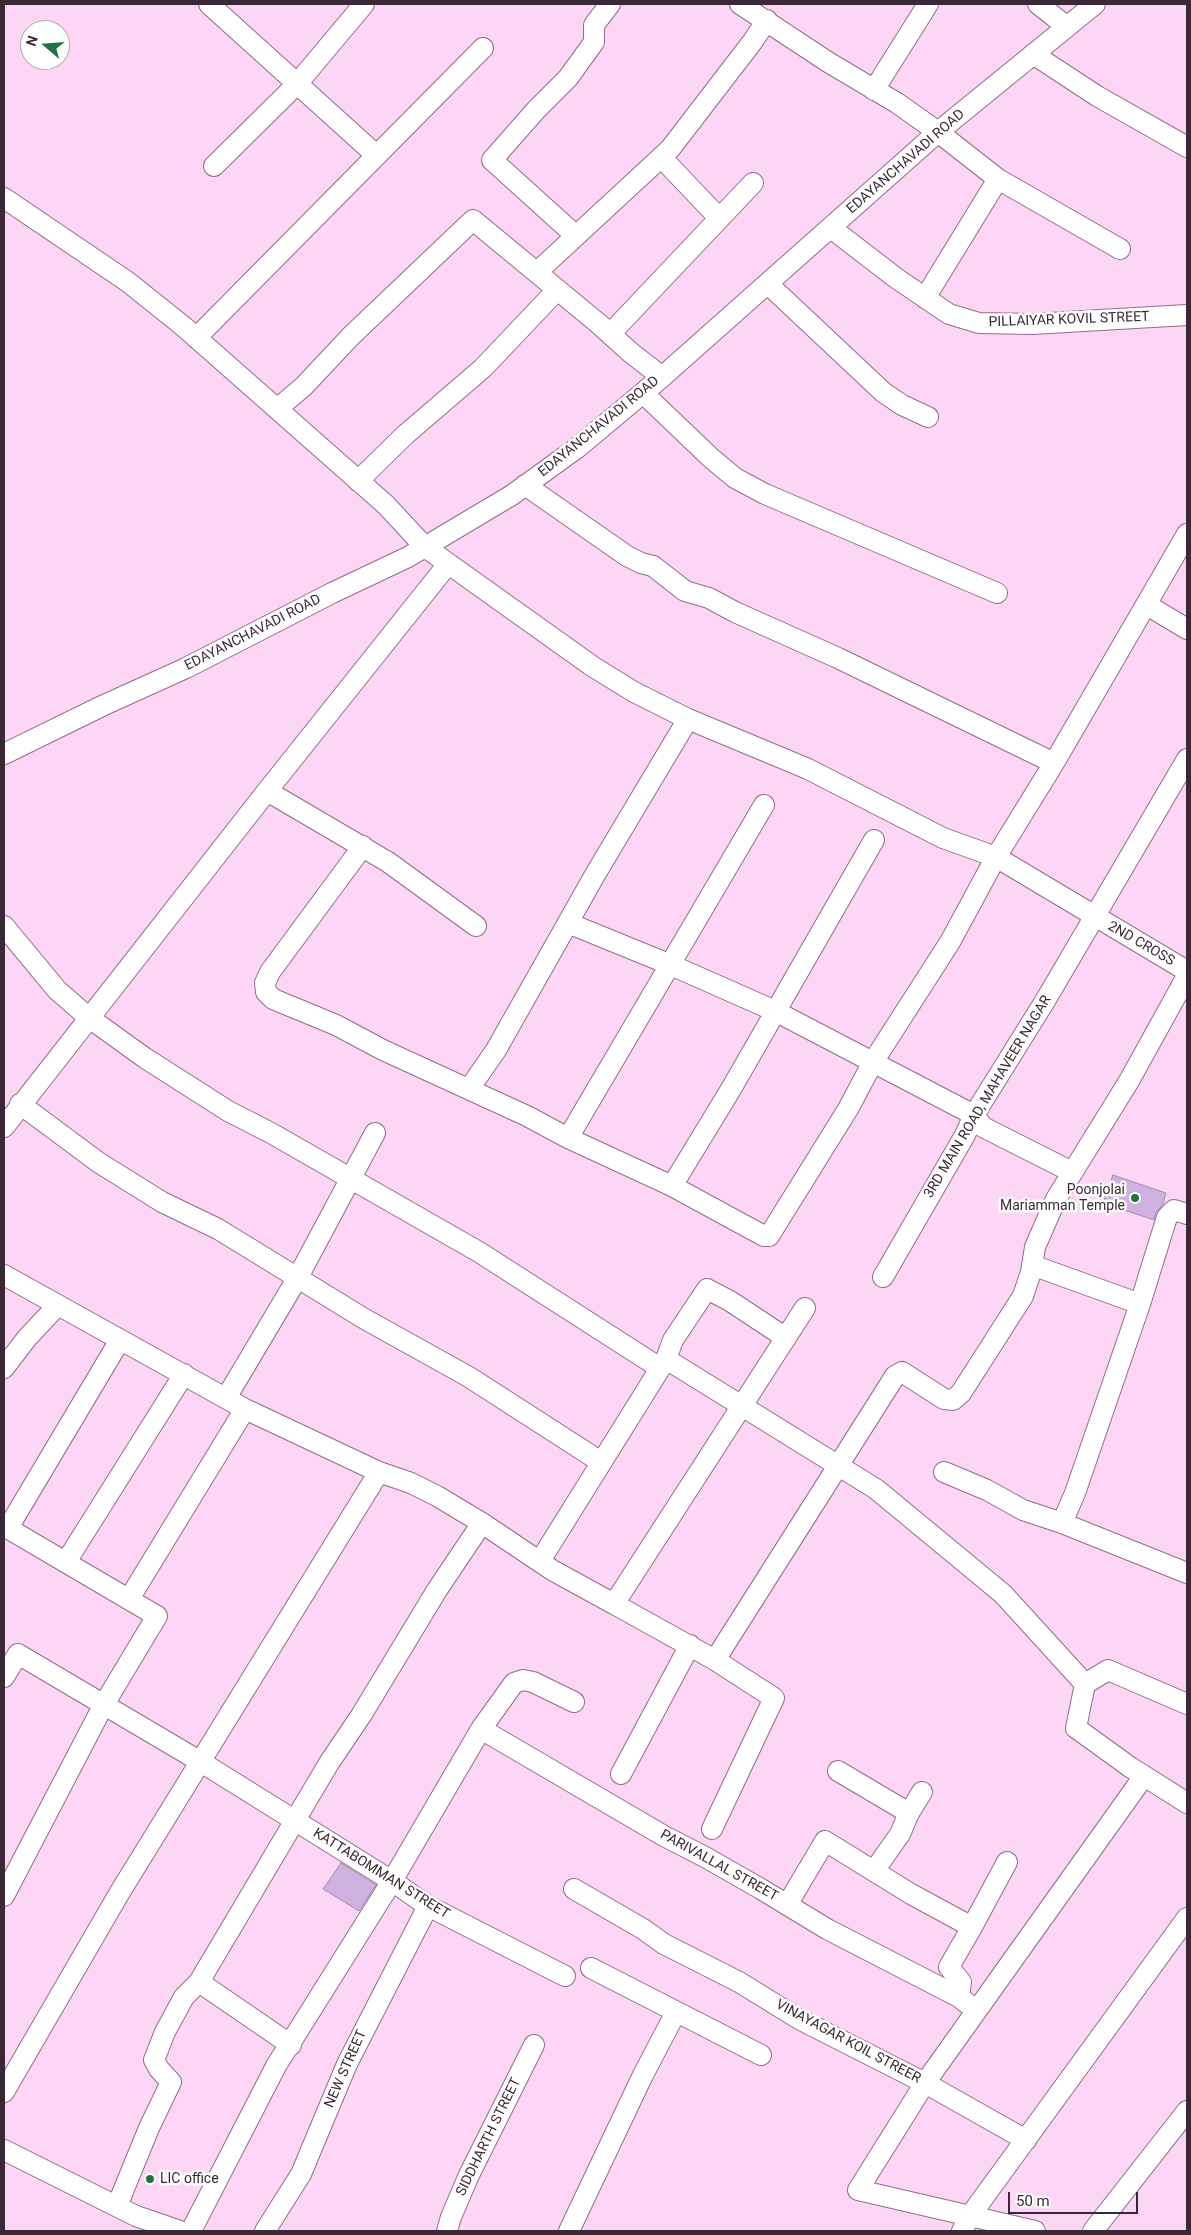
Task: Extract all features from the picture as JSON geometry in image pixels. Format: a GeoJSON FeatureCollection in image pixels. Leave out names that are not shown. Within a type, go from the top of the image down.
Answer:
{"type":"FeatureCollection","features":[{"type":"Feature","properties":{"kind":"street"},"geometry":{"type":"LineString","coordinates":[[209,4],[376,155]]}},
{"type":"Feature","properties":{"kind":"street"},"geometry":{"type":"LineString","coordinates":[[214,166],[297,84],[364,4]]}},
{"type":"Feature","properties":{"kind":"street"},"geometry":{"type":"LineString","coordinates":[[576,236],[492,160],[536,110],[568,78],[594,42],[594,25],[610,4]]}},
{"type":"Feature","properties":{"kind":"street"},"geometry":{"type":"LineString","coordinates":[[740,4],[938,132],[998,180],[1120,249]]}},
{"type":"Feature","properties":{"kind":"street"},"geometry":{"type":"LineString","coordinates":[[874,90],[928,4]]}},
{"type":"Feature","properties":{"kind":"street"},"geometry":{"type":"LineString","coordinates":[[1038,4],[1066,26]]}},
{"type":"Feature","properties":{"kind":"street","name":"EDAYANCHAVADI ROAD"},"geometry":{"type":"LineString","coordinates":[[4,754],[102,706],[186,668],[424,547],[525,485],[577,448],[643,393],[938,132],[1095,4]]}},
{"type":"Feature","properties":{"kind":"street"},"geometry":{"type":"LineString","coordinates":[[537,272],[670,149],[766,20]]}},
{"type":"Feature","properties":{"kind":"street"},"geometry":{"type":"LineString","coordinates":[[196,338],[483,48]]}},
{"type":"Feature","properties":{"kind":"street"},"geometry":{"type":"LineString","coordinates":[[1033,54],[1097,96],[1187,147]]}},
{"type":"Feature","properties":{"kind":"street"},"geometry":{"type":"LineString","coordinates":[[661,158],[719,218]]}},
{"type":"Feature","properties":{"kind":"street"},"geometry":{"type":"LineString","coordinates":[[925,298],[998,180]]}},
{"type":"Feature","properties":{"kind":"street"},"geometry":{"type":"LineString","coordinates":[[610,334],[753,183]]}},
{"type":"Feature","properties":{"kind":"street","name":"2ND CROSS"},"geometry":{"type":"LineString","coordinates":[[4,198],[128,282],[196,338],[386,505],[424,547],[592,666],[634,692],[688,720],[808,770],[943,838],[996,858],[1187,971]]}},
{"type":"Feature","properties":{"kind":"street"},"geometry":{"type":"LineString","coordinates":[[277,409],[304,386],[351,336],[473,220],[630,352],[662,376]]}},
{"type":"Feature","properties":{"kind":"street","name":"PILLAIYAR KOVIL STREET"},"geometry":{"type":"LineString","coordinates":[[831,228],[949,314],[979,323],[1032,324],[1187,315]]}},
{"type":"Feature","properties":{"kind":"street"},"geometry":{"type":"LineString","coordinates":[[768,284],[883,392],[902,405],[928,417]]}},
{"type":"Feature","properties":{"kind":"street"},"geometry":{"type":"LineString","coordinates":[[358,481],[483,368],[557,290]]}},
{"type":"Feature","properties":{"kind":"street"},"geometry":{"type":"LineString","coordinates":[[643,393],[711,458],[735,478],[765,494],[997,593]]}},
{"type":"Feature","properties":{"kind":"street"},"geometry":{"type":"LineString","coordinates":[[525,485],[627,556],[641,563],[653,566],[685,591],[709,598],[735,612],[838,658],[1054,763]]}},
{"type":"Feature","properties":{"kind":"street"},"geometry":{"type":"LineString","coordinates":[[363,846],[270,972],[265,983],[266,992],[273,999],[336,1025],[383,1050],[527,1116],[568,1138],[672,1186],[764,1236],[769,1236],[848,1109],[873,1062],[950,942],[996,858],[1054,763],[1187,534]]}},
{"type":"Feature","properties":{"kind":"street"},"geometry":{"type":"LineString","coordinates":[[4,1127],[88,1017],[448,564]]}},
{"type":"Feature","properties":{"kind":"street"},"geometry":{"type":"LineString","coordinates":[[1147,605],[1187,629]]}},
{"type":"Feature","properties":{"kind":"street"},"geometry":{"type":"LineString","coordinates":[[469,1089],[496,1050],[568,923],[688,720]]}},
{"type":"Feature","properties":{"kind":"street","name":"3RD MAIN ROAD, MAHAVEER NAGAR"},"geometry":{"type":"LineString","coordinates":[[883,1277],[965,1135],[974,1115],[1187,759]]}},
{"type":"Feature","properties":{"kind":"street"},"geometry":{"type":"LineString","coordinates":[[267,791],[363,846],[476,926]]}},
{"type":"Feature","properties":{"kind":"street"},"geometry":{"type":"LineString","coordinates":[[568,1138],[764,805]]}},
{"type":"Feature","properties":{"kind":"street"},"geometry":{"type":"LineString","coordinates":[[672,1186],[874,840]]}},
{"type":"Feature","properties":{"kind":"street"},"geometry":{"type":"LineString","coordinates":[[568,923],[671,964],[775,1011],[974,1115],[983,1127],[1072,1172]]}},
{"type":"Feature","properties":{"kind":"street"},"geometry":{"type":"LineString","coordinates":[[4,926],[57,990],[88,1017],[145,1058],[228,1111],[271,1133],[479,1252],[663,1363],[742,1406],[876,1489],[1003,1594],[1085,1684]]}},
{"type":"Feature","properties":{"kind":"street"},"geometry":{"type":"LineString","coordinates":[[715,1660],[895,1376],[902,1372],[944,1398],[953,1400],[961,1393],[1023,1296],[1028,1283],[1033,1256],[1056,1199],[1128,1081],[1187,976]]}},
{"type":"Feature","properties":{"kind":"street"},"geometry":{"type":"LineString","coordinates":[[20,1104],[98,1162],[154,1197],[218,1230],[363,1318],[469,1377],[601,1462]]}},
{"type":"Feature","properties":{"kind":"street"},"geometry":{"type":"LineString","coordinates":[[226,1398],[298,1278],[352,1180],[375,1133]]}},
{"type":"Feature","properties":{"kind":"street"},"geometry":{"type":"LineString","coordinates":[[1062,1523],[1075,1493],[1140,1304],[1167,1217],[1174,1210],[1187,1214]]}},
{"type":"Feature","properties":{"kind":"street"},"geometry":{"type":"LineString","coordinates":[[1033,1256],[1140,1304]]}},
{"type":"Feature","properties":{"kind":"street"},"geometry":{"type":"LineString","coordinates":[[4,1275],[245,1409],[379,1472],[411,1483],[482,1523],[540,1561],[614,1604],[690,1645],[774,1698],[712,1829]]}},
{"type":"Feature","properties":{"kind":"street"},"geometry":{"type":"LineString","coordinates":[[540,1561],[663,1363],[673,1340],[707,1289],[730,1301],[786,1338]]}},
{"type":"Feature","properties":{"kind":"street"},"geometry":{"type":"LineString","coordinates":[[4,1368],[27,1338],[58,1305]]}},
{"type":"Feature","properties":{"kind":"street"},"geometry":{"type":"LineString","coordinates":[[614,1604],[805,1308]]}},
{"type":"Feature","properties":{"kind":"street"},"geometry":{"type":"LineString","coordinates":[[4,1896],[103,1706],[157,1616],[6,1527],[120,1340]]}},
{"type":"Feature","properties":{"kind":"street"},"geometry":{"type":"LineString","coordinates":[[66,1562],[184,1374]]}},
{"type":"Feature","properties":{"kind":"street"},"geometry":{"type":"LineString","coordinates":[[129,1600],[245,1409]]}},
{"type":"Feature","properties":{"kind":"street"},"geometry":{"type":"LineString","coordinates":[[4,2092],[120,1892],[379,1472]]}},
{"type":"Feature","properties":{"kind":"street"},"geometry":{"type":"LineString","coordinates":[[944,1472],[987,1490],[1023,1510],[1062,1523],[1187,1573]]}},
{"type":"Feature","properties":{"kind":"street"},"geometry":{"type":"LineString","coordinates":[[117,2206],[149,2128],[171,2082],[159,2069],[154,2060],[165,2032],[184,1997],[199,1982],[329,1763],[362,1714],[437,1590],[482,1523]]}},
{"type":"Feature","properties":{"kind":"street"},"geometry":{"type":"LineString","coordinates":[[621,1774],[690,1645]]}},
{"type":"Feature","properties":{"kind":"street","name":"KATTABOMMAN STREET"},"geometry":{"type":"LineString","coordinates":[[4,1677],[18,1654],[103,1706],[201,1762],[392,1881],[428,1906],[565,1976]]}},
{"type":"Feature","properties":{"kind":"street"},"geometry":{"type":"LineString","coordinates":[[1187,1704],[1108,1670],[1085,1684],[1076,1728],[1187,1804]]}},
{"type":"Feature","properties":{"kind":"street"},"geometry":{"type":"LineString","coordinates":[[191,2231],[276,2066],[291,2045],[311,2009],[392,1881],[482,1729],[514,1683],[523,1680],[533,1682],[574,1702]]}},
{"type":"Feature","properties":{"kind":"street","name":"PARIVALLAL STREET"},"geometry":{"type":"LineString","coordinates":[[482,1729],[827,1929],[959,1997],[977,2011]]}},
{"type":"Feature","properties":{"kind":"street"},"geometry":{"type":"LineString","coordinates":[[838,1770],[909,1813]]}},
{"type":"Feature","properties":{"kind":"street","name":"VINAYAGAR KOIL STREER"},"geometry":{"type":"LineString","coordinates":[[574,1889],[643,1929],[664,1944],[739,1982],[799,2019],[925,2084],[1144,1776]]}},
{"type":"Feature","properties":{"kind":"street"},"geometry":{"type":"LineString","coordinates":[[874,1871],[900,1834],[909,1813],[922,1792]]}},
{"type":"Feature","properties":{"kind":"street"},"geometry":{"type":"LineString","coordinates":[[787,1905],[825,1841],[972,1927]]}},
{"type":"Feature","properties":{"kind":"street"},"geometry":{"type":"LineString","coordinates":[[959,1997],[961,1982],[950,1967],[1006,1862]]}},
{"type":"Feature","properties":{"kind":"street","name":"NEW STREET"},"geometry":{"type":"LineString","coordinates":[[265,2231],[301,2174],[347,2064],[428,1906]]}},
{"type":"Feature","properties":{"kind":"street"},"geometry":{"type":"LineString","coordinates":[[966,2224],[1187,1918]]}},
{"type":"Feature","properties":{"kind":"street"},"geometry":{"type":"LineString","coordinates":[[591,1968],[761,2056]]}},
{"type":"Feature","properties":{"kind":"street"},"geometry":{"type":"LineString","coordinates":[[199,1982],[291,2045]]}},
{"type":"Feature","properties":{"kind":"street"},"geometry":{"type":"LineString","coordinates":[[569,2231],[642,2077],[676,2012]]}},
{"type":"Feature","properties":{"kind":"street","name":"SIDDHARTH STREET"},"geometry":{"type":"LineString","coordinates":[[447,2231],[450,2216],[469,2175],[534,2045]]}},
{"type":"Feature","properties":{"kind":"street"},"geometry":{"type":"LineString","coordinates":[[1026,2140],[925,2084],[858,2190],[966,2224],[1035,2231]]}},
{"type":"Feature","properties":{"kind":"street"},"geometry":{"type":"LineString","coordinates":[[1093,2231],[1187,2110]]}},
{"type":"Feature","properties":{"kind":"street"},"geometry":{"type":"LineString","coordinates":[[4,2150],[136,2216],[180,2231]]}},
{"type":"Feature","properties":{"kind":"building","name":"Poonjolai Mariamman Temple"},"geometry":{"type":"Polygon","coordinates":[[[1113,1175],[1166,1193],[1163,1204],[1156,1213],[1154,1220],[1103,1203],[1113,1175]]]}},
{"type":"Feature","properties":{"kind":"building"},"geometry":{"type":"Polygon","coordinates":[[[341,1863],[376,1885],[359,1911],[323,1889],[341,1863]]]}},
{"type":"Feature","properties":{"kind":"place","name":"Poonjolai Mariamman Temple"},"geometry":{"type":"Point","coordinates":[1135,1198]}},
{"type":"Feature","properties":{"kind":"place","name":"LIC office"},"geometry":{"type":"Point","coordinates":[150,2179]}}]}
